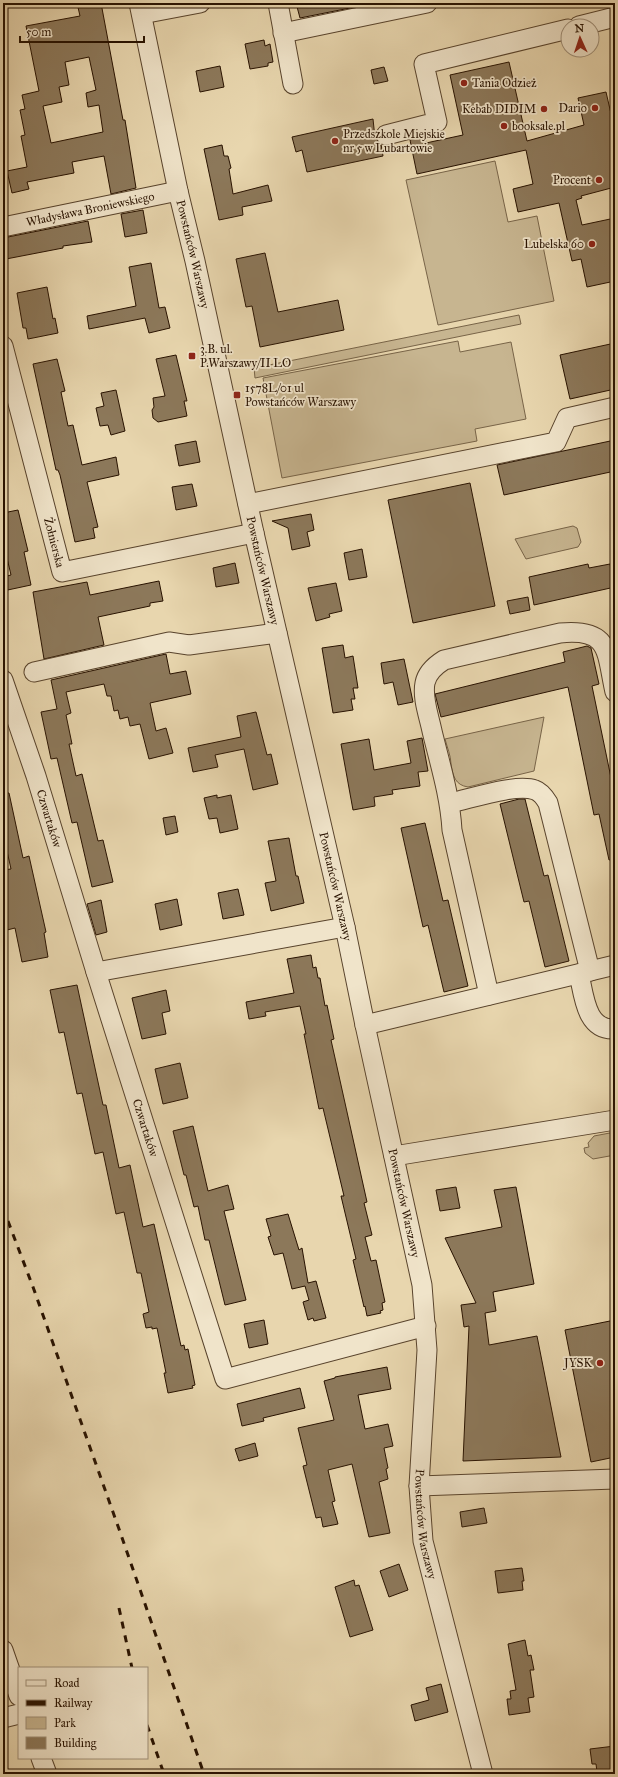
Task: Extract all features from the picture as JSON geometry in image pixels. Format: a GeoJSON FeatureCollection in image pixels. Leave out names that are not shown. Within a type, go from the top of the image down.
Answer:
{"type":"FeatureCollection","features":[{"type":"Feature","properties":{"kind":"street"},"geometry":{"type":"LineString","coordinates":[[141,8],[200,3]]}},
{"type":"Feature","properties":{"kind":"street"},"geometry":{"type":"LineString","coordinates":[[278,3],[293,84]]}},
{"type":"Feature","properties":{"kind":"street"},"geometry":{"type":"LineString","coordinates":[[283,33],[427,3]]}},
{"type":"Feature","properties":{"kind":"street","name":"Powstańców Warszawy"},"geometry":{"type":"LineString","coordinates":[[141,8],[178,191],[195,261],[254,533],[345,927],[364,1025],[422,1285],[427,1350],[419,1486],[423,1541],[483,1774]]}},
{"type":"Feature","properties":{"kind":"street"},"geometry":{"type":"LineString","coordinates":[[600,21],[615,17]]}},
{"type":"Feature","properties":{"kind":"street"},"geometry":{"type":"LineString","coordinates":[[386,135],[437,122],[424,64],[560,31]]}},
{"type":"Feature","properties":{"kind":"street","name":"Władysława Broniewskiego"},"geometry":{"type":"LineString","coordinates":[[3,227],[178,191]]}},
{"type":"Feature","properties":{"kind":"street","name":"Żołnierska"},"geometry":{"type":"LineString","coordinates":[[3,346],[62,572],[254,533]]}},
{"type":"Feature","properties":{"kind":"street"},"geometry":{"type":"LineString","coordinates":[[248,504],[556,442],[567,418],[615,407]]}},
{"type":"Feature","properties":{"kind":"street"},"geometry":{"type":"LineString","coordinates":[[34,672],[169,642],[189,645],[278,633]]}},
{"type":"Feature","properties":{"kind":"street"},"geometry":{"type":"LineString","coordinates":[[489,995],[452,830],[450,803],[424,692],[427,678],[436,665],[451,659],[560,633],[588,633],[594,636],[604,646],[615,692]]}},
{"type":"Feature","properties":{"kind":"street","name":"Czwartaków"},"geometry":{"type":"LineString","coordinates":[[3,680],[36,776],[96,972],[225,1378],[426,1326]]}},
{"type":"Feature","properties":{"kind":"street"},"geometry":{"type":"LineString","coordinates":[[450,803],[519,788],[536,790],[546,798],[584,972],[592,1020],[602,1028],[615,1029]]}},
{"type":"Feature","properties":{"kind":"street"},"geometry":{"type":"LineString","coordinates":[[96,972],[345,927]]}},
{"type":"Feature","properties":{"kind":"street"},"geometry":{"type":"LineString","coordinates":[[364,1025],[615,965]]}},
{"type":"Feature","properties":{"kind":"street"},"geometry":{"type":"LineString","coordinates":[[394,1156],[615,1120]]}},
{"type":"Feature","properties":{"kind":"street"},"geometry":{"type":"LineString","coordinates":[[419,1486],[615,1479]]}},
{"type":"Feature","properties":{"kind":"street"},"geometry":{"type":"LineString","coordinates":[[3,1650],[18,1693]]}},
{"type":"Feature","properties":{"kind":"street"},"geometry":{"type":"LineString","coordinates":[[3,1718],[18,1714]]}},
{"type":"Feature","properties":{"kind":"street"},"geometry":{"type":"LineString","coordinates":[[41,1759],[47,1774]]}},
{"type":"Feature","properties":{"kind":"green space"},"geometry":{"type":"Polygon","coordinates":[[[495,161],[508,222],[537,216],[554,301],[438,325],[406,180],[495,161]]]}},
{"type":"Feature","properties":{"kind":"green space"},"geometry":{"type":"Polygon","coordinates":[[[519,315],[521,324],[255,378],[254,368],[519,315]]]}},
{"type":"Feature","properties":{"kind":"green space"},"geometry":{"type":"Polygon","coordinates":[[[458,341],[460,352],[511,342],[526,419],[475,429],[477,441],[282,478],[263,378],[458,341]]]}},
{"type":"Feature","properties":{"kind":"green space"},"geometry":{"type":"Polygon","coordinates":[[[573,526],[577,528],[581,542],[578,547],[526,559],[515,539],[573,526]]]}},
{"type":"Feature","properties":{"kind":"green space"},"geometry":{"type":"Polygon","coordinates":[[[544,717],[534,771],[468,787],[457,782],[445,739],[544,717]]]}},
{"type":"Feature","properties":{"kind":"green space"},"geometry":{"type":"Polygon","coordinates":[[[615,1132],[615,1155],[593,1159],[585,1153],[584,1148],[589,1147],[588,1143],[594,1136],[615,1132]]]}},
{"type":"Feature","properties":{"kind":"building"},"geometry":{"type":"Polygon","coordinates":[[[77,3],[101,3],[123,120],[125,120],[136,188],[111,194],[104,156],[72,162],[74,173],[27,182],[29,189],[12,193],[7,171],[27,167],[21,136],[25,135],[20,110],[25,109],[22,95],[39,91],[26,26],[80,16],[77,3]],[[89,57],[65,62],[69,85],[59,87],[62,102],[43,106],[51,143],[103,132],[99,105],[88,107],[86,93],[96,90],[89,57]]]}},
{"type":"Feature","properties":{"kind":"building"},"geometry":{"type":"Polygon","coordinates":[[[296,3],[365,3],[365,5],[300,18],[296,3]]]}},
{"type":"Feature","properties":{"kind":"building"},"geometry":{"type":"Polygon","coordinates":[[[264,40],[265,46],[270,44],[273,62],[268,63],[268,66],[250,69],[245,44],[264,40]]]}},
{"type":"Feature","properties":{"kind":"building"},"geometry":{"type":"Polygon","coordinates":[[[509,62],[527,141],[584,125],[578,98],[606,92],[612,118],[615,117],[615,187],[581,196],[582,198],[576,200],[582,225],[615,218],[615,281],[587,287],[581,259],[572,261],[559,203],[518,212],[513,189],[533,184],[526,150],[417,174],[410,140],[425,136],[426,143],[463,135],[450,75],[509,62]]]}},
{"type":"Feature","properties":{"kind":"building"},"geometry":{"type":"Polygon","coordinates":[[[220,66],[224,87],[200,92],[196,71],[220,66]]]}},
{"type":"Feature","properties":{"kind":"building"},"geometry":{"type":"Polygon","coordinates":[[[384,67],[388,81],[374,84],[371,70],[384,67]]]}},
{"type":"Feature","properties":{"kind":"building"},"geometry":{"type":"Polygon","coordinates":[[[373,119],[375,138],[381,144],[383,156],[307,172],[302,150],[296,152],[292,137],[373,119]]]}},
{"type":"Feature","properties":{"kind":"building"},"geometry":{"type":"Polygon","coordinates":[[[222,145],[224,156],[228,156],[231,168],[229,169],[233,194],[268,185],[272,201],[242,207],[243,215],[219,220],[204,149],[222,145]]]}},
{"type":"Feature","properties":{"kind":"building"},"geometry":{"type":"Polygon","coordinates":[[[143,210],[147,233],[125,237],[121,214],[143,210]]]}},
{"type":"Feature","properties":{"kind":"building"},"geometry":{"type":"Polygon","coordinates":[[[88,221],[92,242],[63,246],[63,248],[6,259],[3,238],[88,221]]]}},
{"type":"Feature","properties":{"kind":"building"},"geometry":{"type":"Polygon","coordinates":[[[265,253],[278,312],[338,300],[344,330],[260,347],[252,306],[246,307],[236,259],[265,253]]]}},
{"type":"Feature","properties":{"kind":"building"},"geometry":{"type":"Polygon","coordinates":[[[151,263],[159,308],[165,307],[170,328],[149,333],[145,318],[89,329],[87,316],[136,306],[129,267],[151,263]]]}},
{"type":"Feature","properties":{"kind":"building"},"geometry":{"type":"Polygon","coordinates":[[[47,287],[53,319],[55,318],[58,333],[28,339],[26,328],[23,328],[17,293],[47,287]]]}},
{"type":"Feature","properties":{"kind":"building"},"geometry":{"type":"Polygon","coordinates":[[[615,343],[615,389],[570,399],[560,355],[615,343]]]}},
{"type":"Feature","properties":{"kind":"building"},"geometry":{"type":"Polygon","coordinates":[[[176,355],[187,401],[184,401],[187,416],[158,422],[153,418],[153,398],[165,396],[156,359],[176,355]]]}},
{"type":"Feature","properties":{"kind":"building"},"geometry":{"type":"Polygon","coordinates":[[[57,359],[65,391],[61,392],[68,426],[73,425],[82,465],[116,457],[119,475],[87,482],[98,527],[93,528],[95,538],[75,542],[60,475],[58,470],[56,470],[33,364],[57,359]]]}},
{"type":"Feature","properties":{"kind":"building"},"geometry":{"type":"Polygon","coordinates":[[[116,390],[125,431],[111,435],[108,425],[100,426],[96,408],[104,406],[101,393],[116,390]]]}},
{"type":"Feature","properties":{"kind":"building"},"geometry":{"type":"Polygon","coordinates":[[[615,440],[615,471],[504,495],[497,465],[615,440]]]}},
{"type":"Feature","properties":{"kind":"building"},"geometry":{"type":"Polygon","coordinates":[[[196,441],[200,462],[179,466],[175,445],[196,441]]]}},
{"type":"Feature","properties":{"kind":"building"},"geometry":{"type":"Polygon","coordinates":[[[470,483],[495,606],[413,623],[388,500],[470,483]]]}},
{"type":"Feature","properties":{"kind":"building"},"geometry":{"type":"Polygon","coordinates":[[[192,484],[197,506],[176,510],[172,487],[192,484]]]}},
{"type":"Feature","properties":{"kind":"building"},"geometry":{"type":"Polygon","coordinates":[[[18,510],[28,551],[24,552],[31,585],[3,591],[3,577],[11,575],[3,541],[3,513],[18,510]]]}},
{"type":"Feature","properties":{"kind":"building"},"geometry":{"type":"Polygon","coordinates":[[[311,514],[314,530],[307,532],[310,546],[292,550],[288,528],[272,521],[311,514]]]}},
{"type":"Feature","properties":{"kind":"building"},"geometry":{"type":"Polygon","coordinates":[[[362,549],[367,577],[349,580],[344,553],[362,549]]]}},
{"type":"Feature","properties":{"kind":"building"},"geometry":{"type":"Polygon","coordinates":[[[235,563],[239,583],[216,587],[213,568],[235,563]]]}},
{"type":"Feature","properties":{"kind":"building"},"geometry":{"type":"Polygon","coordinates":[[[588,564],[589,568],[610,564],[615,587],[534,605],[529,577],[588,564]]]}},
{"type":"Feature","properties":{"kind":"building"},"geometry":{"type":"Polygon","coordinates":[[[159,581],[163,601],[150,603],[150,606],[98,617],[104,645],[44,659],[33,592],[87,582],[90,595],[159,581]]]}},
{"type":"Feature","properties":{"kind":"building"},"geometry":{"type":"Polygon","coordinates":[[[336,583],[342,611],[329,614],[330,617],[316,621],[308,588],[336,583]]]}},
{"type":"Feature","properties":{"kind":"building"},"geometry":{"type":"Polygon","coordinates":[[[528,597],[530,610],[510,614],[507,601],[528,597]]]}},
{"type":"Feature","properties":{"kind":"building"},"geometry":{"type":"Polygon","coordinates":[[[343,645],[345,658],[353,656],[358,688],[353,688],[355,699],[351,699],[353,710],[333,713],[322,648],[343,645]]]}},
{"type":"Feature","properties":{"kind":"building"},"geometry":{"type":"Polygon","coordinates":[[[587,646],[591,648],[599,684],[592,686],[615,797],[615,859],[609,860],[599,814],[594,815],[568,687],[441,717],[435,694],[565,662],[563,652],[587,646]]]}},
{"type":"Feature","properties":{"kind":"building"},"geometry":{"type":"Polygon","coordinates":[[[166,654],[170,674],[186,671],[191,694],[150,703],[156,731],[166,728],[173,753],[149,759],[140,724],[130,726],[128,717],[120,719],[118,710],[114,711],[111,696],[107,696],[104,684],[66,692],[71,713],[66,715],[72,744],[69,744],[76,776],[82,774],[98,841],[103,840],[113,882],[92,887],[77,822],[72,823],[57,758],[51,759],[41,712],[57,709],[51,680],[166,654]]]}},
{"type":"Feature","properties":{"kind":"building"},"geometry":{"type":"Polygon","coordinates":[[[404,659],[413,702],[398,705],[393,682],[384,684],[381,663],[404,659]]]}},
{"type":"Feature","properties":{"kind":"building"},"geometry":{"type":"Polygon","coordinates":[[[256,712],[267,755],[271,754],[278,784],[253,790],[244,749],[215,755],[218,767],[193,772],[188,748],[241,737],[237,716],[256,712]]]}},
{"type":"Feature","properties":{"kind":"building"},"geometry":{"type":"Polygon","coordinates":[[[422,738],[428,771],[418,772],[420,786],[392,790],[393,794],[374,797],[375,806],[353,810],[341,744],[369,739],[374,770],[411,763],[407,741],[422,738]]]}},
{"type":"Feature","properties":{"kind":"building"},"geometry":{"type":"Polygon","coordinates":[[[3,793],[9,793],[23,858],[29,856],[46,932],[44,933],[48,957],[22,962],[15,928],[3,931],[3,870],[11,869],[3,833],[3,793]]]}},
{"type":"Feature","properties":{"kind":"building"},"geometry":{"type":"Polygon","coordinates":[[[217,795],[217,798],[231,795],[238,829],[220,833],[217,818],[209,819],[204,798],[217,795]]]}},
{"type":"Feature","properties":{"kind":"building"},"geometry":{"type":"Polygon","coordinates":[[[525,799],[544,876],[548,875],[569,961],[545,967],[529,901],[524,902],[500,804],[525,799]]]}},
{"type":"Feature","properties":{"kind":"building"},"geometry":{"type":"Polygon","coordinates":[[[175,816],[178,832],[166,835],[163,818],[175,816]]]}},
{"type":"Feature","properties":{"kind":"building"},"geometry":{"type":"Polygon","coordinates":[[[425,823],[443,901],[448,900],[468,986],[444,992],[428,925],[423,927],[401,828],[425,823]]]}},
{"type":"Feature","properties":{"kind":"building"},"geometry":{"type":"Polygon","coordinates":[[[289,838],[296,876],[298,876],[304,903],[271,911],[265,883],[276,881],[268,841],[289,838]]]}},
{"type":"Feature","properties":{"kind":"building"},"geometry":{"type":"Polygon","coordinates":[[[238,889],[244,915],[223,919],[218,893],[238,889]]]}},
{"type":"Feature","properties":{"kind":"building"},"geometry":{"type":"Polygon","coordinates":[[[177,899],[182,925],[160,930],[155,904],[177,899]]]}},
{"type":"Feature","properties":{"kind":"building"},"geometry":{"type":"Polygon","coordinates":[[[101,900],[107,932],[96,935],[87,904],[101,900]]]}},
{"type":"Feature","properties":{"kind":"building"},"geometry":{"type":"Polygon","coordinates":[[[311,955],[313,968],[316,967],[318,978],[320,978],[325,1006],[327,1005],[334,1039],[331,1040],[367,1202],[364,1203],[372,1235],[365,1237],[371,1261],[376,1260],[385,1302],[382,1303],[383,1310],[380,1311],[381,1313],[367,1316],[353,1260],[356,1259],[341,1196],[344,1196],[323,1108],[319,1109],[300,1006],[265,1012],[266,1016],[249,1019],[246,1002],[294,993],[287,959],[311,955]]]}},
{"type":"Feature","properties":{"kind":"building"},"geometry":{"type":"Polygon","coordinates":[[[77,985],[103,1105],[106,1105],[119,1168],[130,1165],[143,1227],[154,1224],[181,1346],[184,1345],[185,1350],[188,1349],[195,1385],[192,1386],[193,1388],[168,1393],[164,1373],[166,1373],[157,1328],[146,1328],[143,1314],[149,1312],[141,1273],[137,1273],[124,1212],[116,1214],[103,1152],[95,1154],[82,1093],[77,1094],[64,1032],[59,1033],[50,990],[77,985]]]}},
{"type":"Feature","properties":{"kind":"building"},"geometry":{"type":"Polygon","coordinates":[[[166,990],[170,1011],[162,1013],[166,1034],[142,1039],[132,998],[166,990]]]}},
{"type":"Feature","properties":{"kind":"building"},"geometry":{"type":"Polygon","coordinates":[[[180,1063],[188,1098],[163,1104],[155,1069],[180,1063]]]}},
{"type":"Feature","properties":{"kind":"building"},"geometry":{"type":"Polygon","coordinates":[[[193,1126],[208,1191],[228,1185],[234,1209],[224,1211],[246,1300],[225,1305],[209,1240],[205,1240],[198,1206],[194,1207],[186,1175],[184,1175],[173,1131],[193,1126]]]}},
{"type":"Feature","properties":{"kind":"building"},"geometry":{"type":"Polygon","coordinates":[[[456,1187],[460,1208],[440,1211],[436,1190],[456,1187]]]}},
{"type":"Feature","properties":{"kind":"building"},"geometry":{"type":"Polygon","coordinates":[[[516,1187],[534,1284],[493,1292],[496,1311],[485,1313],[489,1345],[537,1336],[561,1457],[463,1461],[469,1326],[464,1327],[461,1305],[476,1303],[445,1238],[502,1227],[494,1190],[516,1187]]]}},
{"type":"Feature","properties":{"kind":"building"},"geometry":{"type":"Polygon","coordinates":[[[288,1214],[299,1250],[302,1248],[308,1283],[316,1281],[326,1318],[314,1321],[313,1318],[308,1320],[303,1302],[309,1300],[305,1286],[292,1289],[283,1253],[274,1255],[268,1237],[271,1236],[266,1219],[288,1214]]]}},
{"type":"Feature","properties":{"kind":"building"},"geometry":{"type":"Polygon","coordinates":[[[264,1320],[268,1344],[249,1348],[244,1324],[264,1320]]]}},
{"type":"Feature","properties":{"kind":"building"},"geometry":{"type":"Polygon","coordinates":[[[615,1320],[615,1457],[591,1462],[565,1330],[615,1320]]]}},
{"type":"Feature","properties":{"kind":"building"},"geometry":{"type":"Polygon","coordinates":[[[387,1367],[391,1389],[358,1395],[365,1429],[388,1424],[393,1446],[384,1448],[388,1468],[386,1469],[388,1479],[379,1482],[390,1533],[369,1537],[352,1464],[328,1470],[335,1501],[332,1502],[338,1524],[323,1527],[321,1517],[316,1518],[303,1466],[307,1465],[298,1428],[334,1420],[324,1381],[335,1377],[387,1367]]]}},
{"type":"Feature","properties":{"kind":"building"},"geometry":{"type":"Polygon","coordinates":[[[300,1388],[305,1408],[263,1418],[264,1421],[242,1426],[237,1404],[300,1388]]]}},
{"type":"Feature","properties":{"kind":"building"},"geometry":{"type":"Polygon","coordinates":[[[255,1443],[258,1456],[239,1461],[235,1449],[255,1443]]]}},
{"type":"Feature","properties":{"kind":"building"},"geometry":{"type":"Polygon","coordinates":[[[484,1508],[487,1523],[462,1527],[460,1512],[484,1508]]]}},
{"type":"Feature","properties":{"kind":"building"},"geometry":{"type":"Polygon","coordinates":[[[399,1564],[408,1590],[389,1597],[380,1571],[399,1564]]]}},
{"type":"Feature","properties":{"kind":"building"},"geometry":{"type":"Polygon","coordinates":[[[522,1568],[524,1581],[522,1581],[523,1590],[498,1593],[495,1571],[522,1568]]]}},
{"type":"Feature","properties":{"kind":"building"},"geometry":{"type":"Polygon","coordinates":[[[354,1580],[355,1586],[359,1585],[373,1630],[350,1637],[335,1587],[354,1580]]]}},
{"type":"Feature","properties":{"kind":"building"},"geometry":{"type":"Polygon","coordinates":[[[525,1640],[528,1656],[531,1655],[534,1670],[530,1670],[534,1697],[528,1698],[530,1712],[509,1715],[507,1699],[511,1699],[510,1691],[516,1690],[508,1644],[525,1640]]]}},
{"type":"Feature","properties":{"kind":"building"},"geometry":{"type":"Polygon","coordinates":[[[441,1684],[448,1712],[415,1721],[411,1705],[429,1700],[426,1688],[441,1684]]]}},
{"type":"Feature","properties":{"kind":"building"},"geometry":{"type":"Polygon","coordinates":[[[615,1746],[615,1772],[608,1770],[597,1772],[596,1764],[592,1764],[590,1749],[615,1746]]]}},
{"type":"Feature","properties":{"kind":"railway"},"geometry":{"type":"LineString","coordinates":[[3,1208],[33,1287],[119,1529],[204,1774]]}},
{"type":"Feature","properties":{"kind":"railway"},"geometry":{"type":"LineString","coordinates":[[119,1608],[132,1667]]}},
{"type":"Feature","properties":{"kind":"railway"},"geometry":{"type":"LineString","coordinates":[[148,1728],[164,1774]]}},
{"type":"Feature","properties":{"kind":"place","name":"Tania Odzież"},"geometry":{"type":"Point","coordinates":[464,83]}},
{"type":"Feature","properties":{"kind":"place","name":"Dario"},"geometry":{"type":"Point","coordinates":[595,108]}},
{"type":"Feature","properties":{"kind":"place","name":"Kebab DIDIM"},"geometry":{"type":"Point","coordinates":[544,109]}},
{"type":"Feature","properties":{"kind":"place","name":"booksale.pl"},"geometry":{"type":"Point","coordinates":[504,126]}},
{"type":"Feature","properties":{"kind":"place","name":"Przedszkole Miejskie nr 5 w Lubartowie"},"geometry":{"type":"Point","coordinates":[335,141]}},
{"type":"Feature","properties":{"kind":"place","name":"Procent"},"geometry":{"type":"Point","coordinates":[599,180]}},
{"type":"Feature","properties":{"kind":"place","name":"Lubelska 60"},"geometry":{"type":"Point","coordinates":[592,244]}},
{"type":"Feature","properties":{"kind":"place","name":"3.B. ul. P.Warszawy/II LO"},"geometry":{"type":"Point","coordinates":[192,356]}},
{"type":"Feature","properties":{"kind":"place","name":"1578L/01 ul Powstańców Warszawy"},"geometry":{"type":"Point","coordinates":[237,395]}},
{"type":"Feature","properties":{"kind":"place","name":"JYSK"},"geometry":{"type":"Point","coordinates":[600,1363]}}]}
